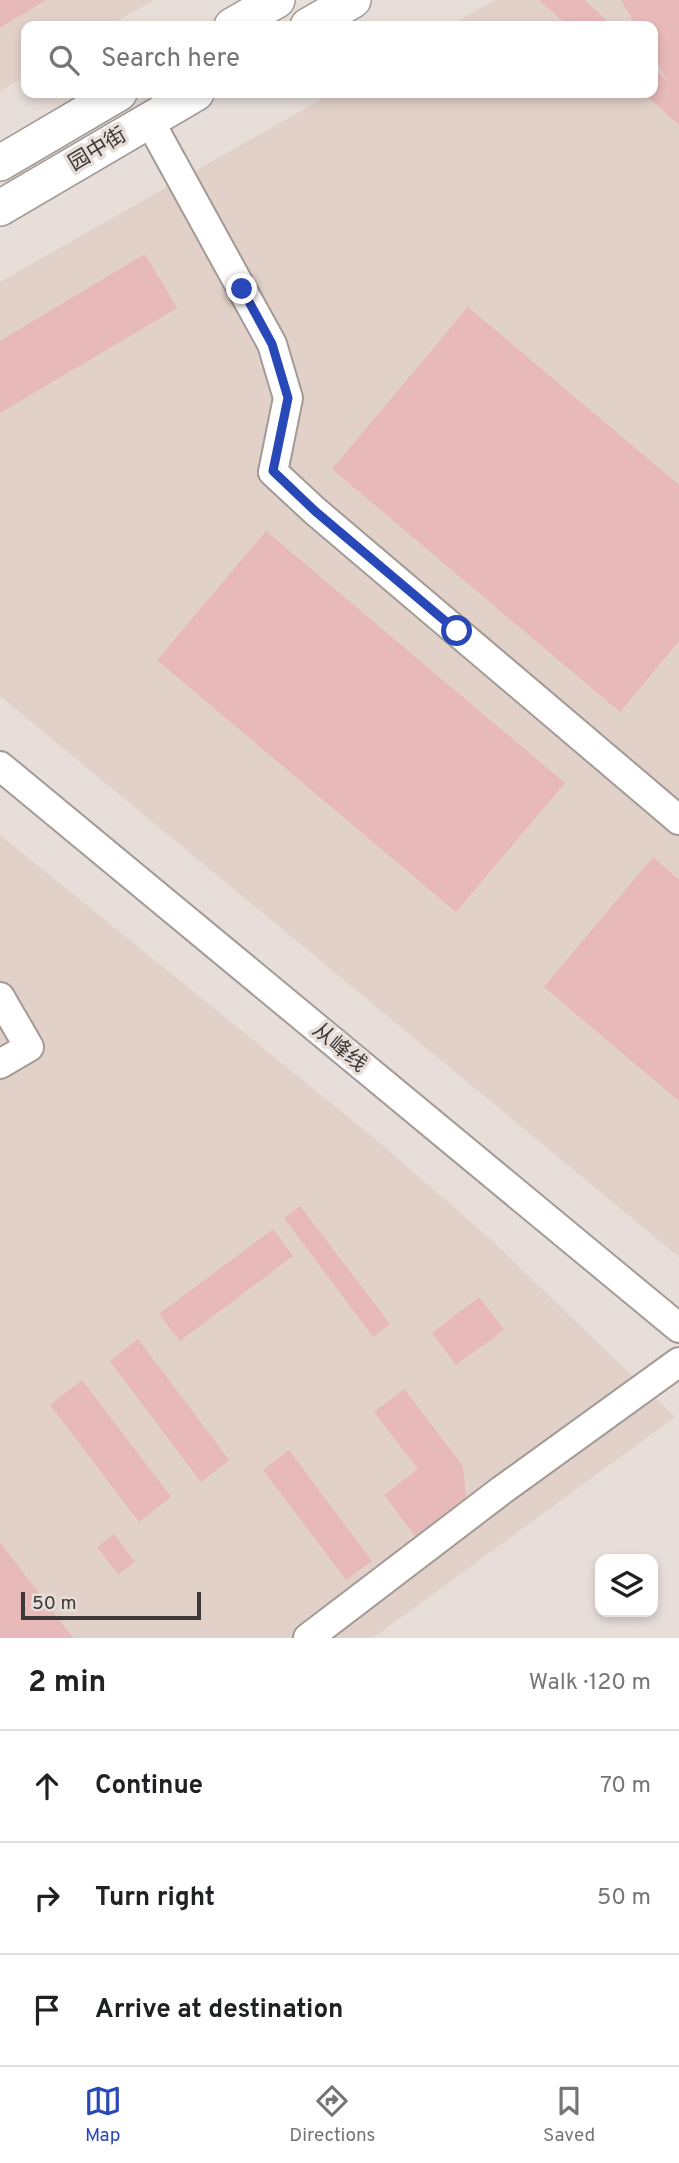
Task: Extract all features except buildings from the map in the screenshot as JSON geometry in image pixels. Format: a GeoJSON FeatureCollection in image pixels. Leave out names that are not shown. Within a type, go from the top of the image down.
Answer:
{"type":"FeatureCollection","features":[{"type":"Feature","properties":{"kind":"main road"},"geometry":{"type":"LineString","coordinates":[[241,21],[277,0]]}},
{"type":"Feature","properties":{"kind":"main road"},"geometry":{"type":"LineString","coordinates":[[317,21],[353,0]]}},
{"type":"Feature","properties":{"kind":"main road","name":"园中街"},"geometry":{"type":"LineString","coordinates":[[0,163],[110,98]]}},
{"type":"Feature","properties":{"kind":"main road","name":"园中街"},"geometry":{"type":"LineString","coordinates":[[0,208],[186,98]]}},
{"type":"Feature","properties":{"kind":"street"},"geometry":{"type":"LineString","coordinates":[[149,120],[272,344],[288,398],[273,471],[326,520],[679,820]]}},
{"type":"Feature","properties":{"kind":"street","name":"从峰线"},"geometry":{"type":"LineString","coordinates":[[0,766],[679,1328]]}},
{"type":"Feature","properties":{"kind":"street"},"geometry":{"type":"LineString","coordinates":[[0,997],[29,1047],[0,1065]]}},
{"type":"Feature","properties":{"kind":"street"},"geometry":{"type":"LineString","coordinates":[[308,1638],[502,1490],[679,1362]]}},
{"type":"Feature","properties":{"kind":"shaded area"},"geometry":{"type":"Polygon","coordinates":[[[0,0],[154,0],[118,21],[21,21],[21,78],[0,91],[0,0]]]}},
{"type":"Feature","properties":{"kind":"shaded area"},"geometry":{"type":"Polygon","coordinates":[[[495,0],[679,0],[679,1257],[0,696],[0,282],[323,98],[658,98],[658,21],[458,21],[495,0]]]}},
{"type":"Feature","properties":{"kind":"shaded area"},"geometry":{"type":"Polygon","coordinates":[[[0,835],[373,1137],[489,1238],[675,1417],[373,1638],[0,1638],[0,835]]]}},
{"type":"Feature","properties":{"kind":"route"},"geometry":{"type":"LineString","coordinates":[[242,289],[272,344],[288,398],[273,471],[315,511],[457,631]]}}]}
